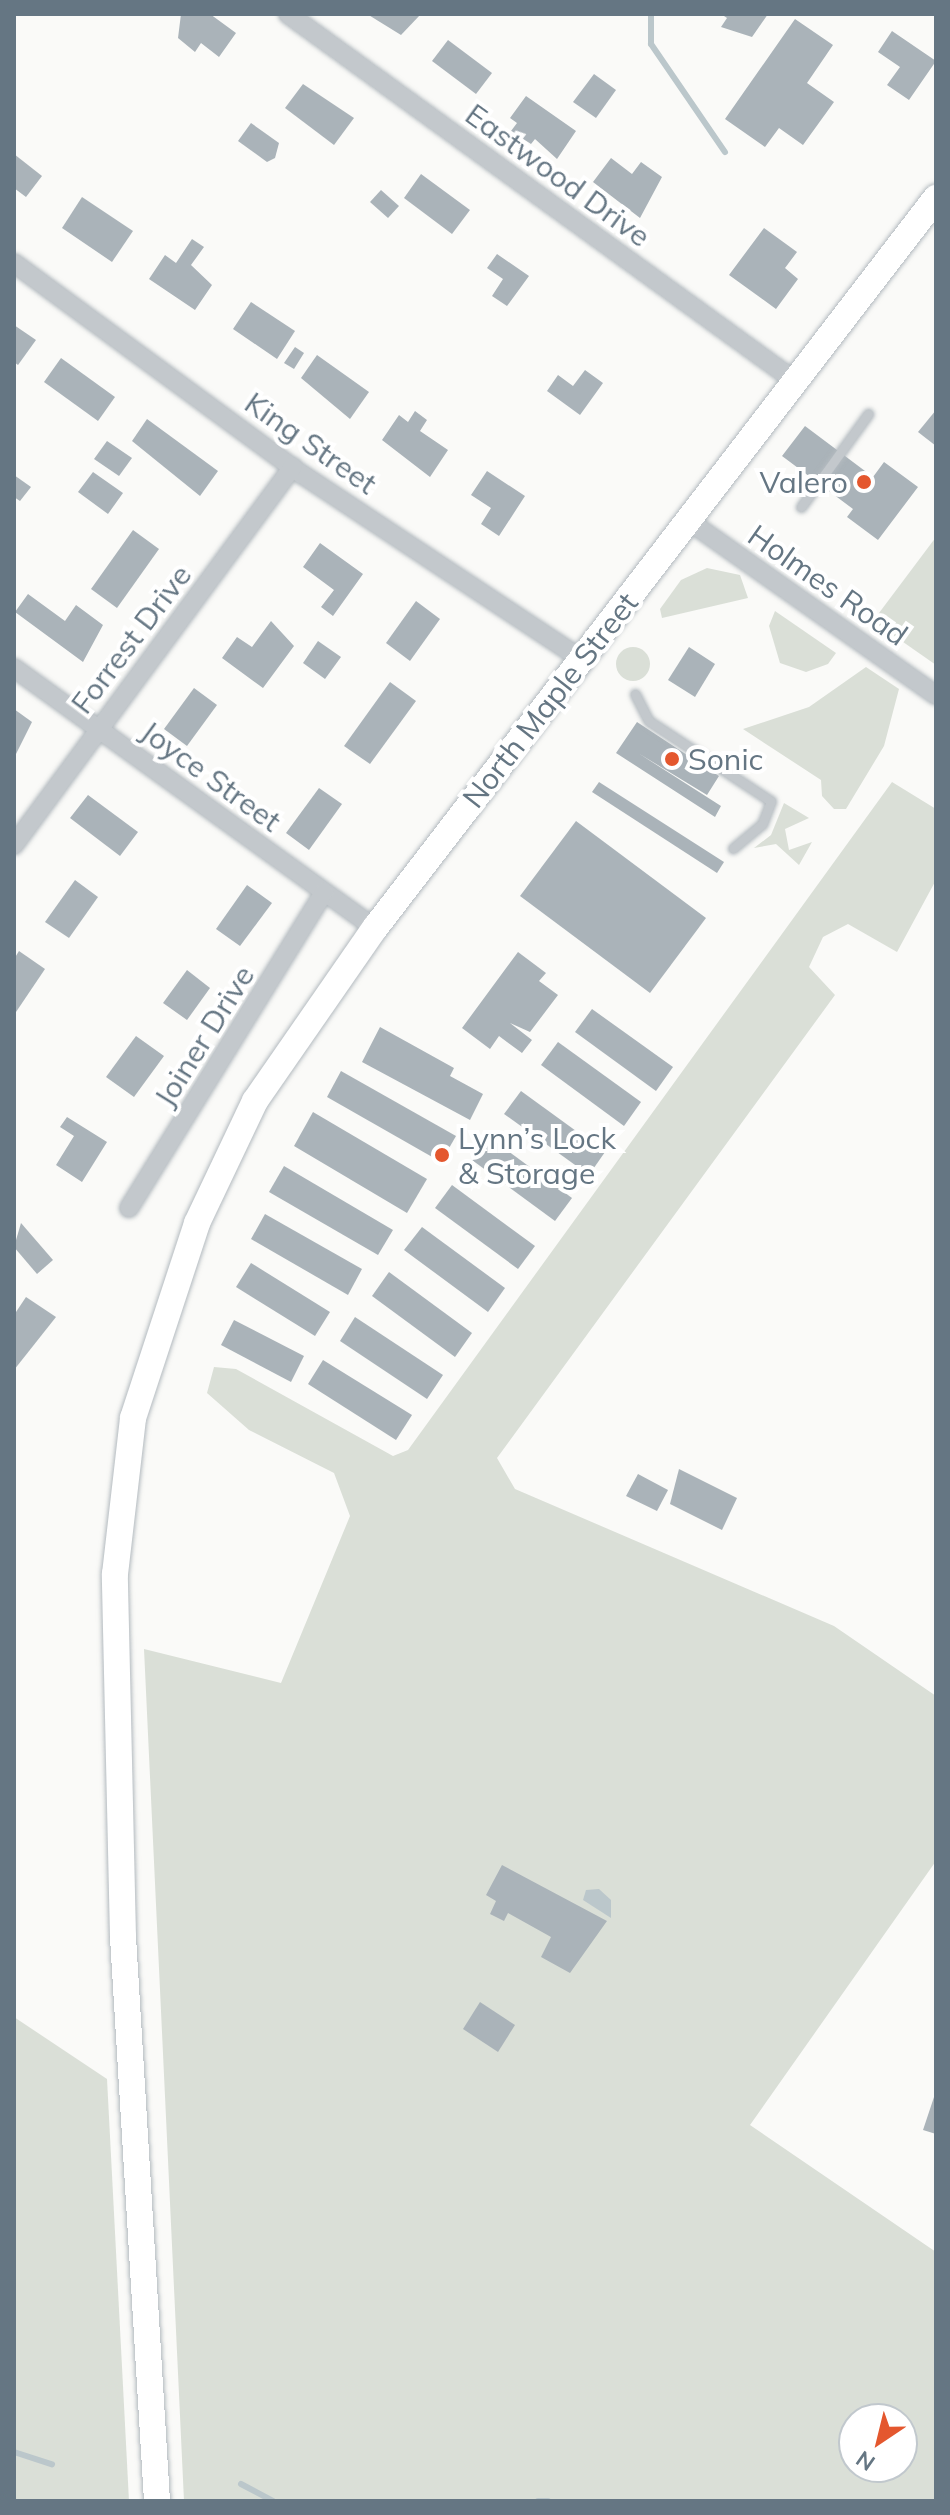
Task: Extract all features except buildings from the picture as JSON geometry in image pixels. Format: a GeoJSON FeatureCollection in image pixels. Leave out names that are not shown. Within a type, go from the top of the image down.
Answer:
{"type":"FeatureCollection","features":[{"type":"Feature","properties":{"kind":"main road","name":"North Maple Street"},"geometry":{"type":"LineString","coordinates":[[157,2501],[123,1937],[115,1574],[133,1418],[197,1223],[255,1101],[375,928],[936,198]]}},
{"type":"Feature","properties":{"kind":"street","name":"Eastwood Drive"},"geometry":{"type":"LineString","coordinates":[[297,17],[795,381]]}},
{"type":"Feature","properties":{"kind":"street","name":"King Street"},"geometry":{"type":"LineString","coordinates":[[14,263],[293,467],[582,660]]}},
{"type":"Feature","properties":{"kind":"street","name":"Forrest Drive"},"geometry":{"type":"LineString","coordinates":[[14,845],[293,467]]}},
{"type":"Feature","properties":{"kind":"street","name":"Holmes Road"},"geometry":{"type":"LineString","coordinates":[[689,521],[936,695]]}},
{"type":"Feature","properties":{"kind":"street","name":"Joyce Street"},"geometry":{"type":"LineString","coordinates":[[14,668],[375,928]]}},
{"type":"Feature","properties":{"kind":"street","name":"Joiner Drive"},"geometry":{"type":"LineString","coordinates":[[129,1208],[324,892]]}},
{"type":"Feature","properties":{"kind":"lane"},"geometry":{"type":"LineString","coordinates":[[801,507],[868,414]]}},
{"type":"Feature","properties":{"kind":"lane"},"geometry":{"type":"LineString","coordinates":[[635,694],[649,721],[771,801],[762,824],[733,848]]}},
{"type":"Feature","properties":{"kind":"shaded area"},"geometry":{"type":"Polygon","coordinates":[[[936,537],[936,665],[873,621],[936,537]]]}},
{"type":"Feature","properties":{"kind":"shaded area"},"geometry":{"type":"Polygon","coordinates":[[[707,568],[740,575],[748,598],[662,618],[660,609],[681,580],[707,568]]]}},
{"type":"Feature","properties":{"kind":"shaded area"},"geometry":{"type":"Polygon","coordinates":[[[775,611],[836,653],[828,664],[806,672],[780,663],[769,626],[775,611]]]}},
{"type":"Feature","properties":{"kind":"shaded area"},"geometry":{"type":"Polygon","coordinates":[[[633,647],[645,652],[650,664],[645,676],[633,681],[621,676],[616,664],[621,652],[633,647]]]}},
{"type":"Feature","properties":{"kind":"shaded area"},"geometry":{"type":"Polygon","coordinates":[[[866,667],[899,689],[884,746],[846,809],[834,809],[822,796],[821,780],[743,729],[809,707],[866,667]]]}},
{"type":"Feature","properties":{"kind":"shaded area"},"geometry":{"type":"Polygon","coordinates":[[[892,782],[936,809],[936,880],[897,952],[848,924],[823,937],[809,967],[835,995],[497,1458],[515,1489],[834,1626],[936,1696],[936,1861],[750,2125],[936,2252],[936,2501],[184,2501],[144,1649],[281,1683],[350,1516],[334,1473],[249,1430],[207,1393],[214,1367],[236,1369],[393,1456],[408,1450],[892,782]]]}},
{"type":"Feature","properties":{"kind":"shaded area"},"geometry":{"type":"Polygon","coordinates":[[[784,803],[809,818],[785,829],[789,850],[812,842],[799,865],[776,844],[754,848],[771,835],[784,803]]]}},
{"type":"Feature","properties":{"kind":"shaded area"},"geometry":{"type":"Polygon","coordinates":[[[599,1889],[611,1900],[611,1918],[583,1900],[586,1890],[599,1889]]]}},
{"type":"Feature","properties":{"kind":"shaded area"},"geometry":{"type":"Polygon","coordinates":[[[14,2017],[107,2079],[129,2501],[14,2501],[14,2017]]]}},
{"type":"Feature","properties":{"kind":"waterway"},"geometry":{"type":"LineString","coordinates":[[651,14],[651,44],[725,152]]}},
{"type":"Feature","properties":{"kind":"waterway"},"geometry":{"type":"LineString","coordinates":[[14,2452],[52,2464]]}},
{"type":"Feature","properties":{"kind":"waterway"},"geometry":{"type":"LineString","coordinates":[[241,2484],[273,2501]]}},
{"type":"Feature","properties":{"kind":"waterway"},"geometry":{"type":"LineString","coordinates":[[538,2501],[548,2501]]}},
{"type":"Feature","properties":{"kind":"place","name":"Valero"},"geometry":{"type":"Point","coordinates":[864,482]}},
{"type":"Feature","properties":{"kind":"place","name":"Sonic"},"geometry":{"type":"Point","coordinates":[672,759]}},
{"type":"Feature","properties":{"kind":"place","name":"Lynn’s Lock & Storage"},"geometry":{"type":"Point","coordinates":[442,1155]}}]}
